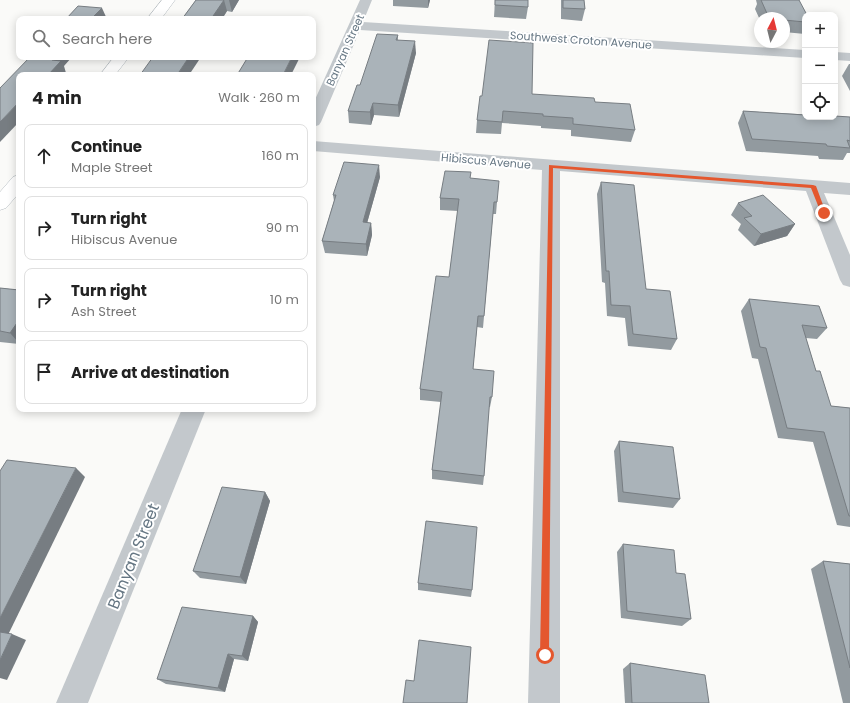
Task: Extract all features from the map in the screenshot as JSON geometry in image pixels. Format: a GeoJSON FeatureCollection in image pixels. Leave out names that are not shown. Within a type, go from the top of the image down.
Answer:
{"type":"FeatureCollection","features":[{"type":"Feature","properties":{"kind":"street"},"geometry":{"type":"LineString","coordinates":[[156,16],[169,0]]}},
{"type":"Feature","properties":{"kind":"street","name":"Banyan Street"},"geometry":{"type":"LineString","coordinates":[[316,115],[366,0]]}},
{"type":"Feature","properties":{"kind":"street","name":"Southwest Croton Avenue"},"geometry":{"type":"LineString","coordinates":[[356,26],[802,54]]}},
{"type":"Feature","properties":{"kind":"street"},"geometry":{"type":"LineString","coordinates":[[838,56],[850,57]]}},
{"type":"Feature","properties":{"kind":"street"},"geometry":{"type":"LineString","coordinates":[[110,72],[120,60]]}},
{"type":"Feature","properties":{"kind":"street","name":"Hibiscus Avenue"},"geometry":{"type":"LineString","coordinates":[[316,146],[850,189]]}},
{"type":"Feature","properties":{"kind":"street"},"geometry":{"type":"LineString","coordinates":[[544,703],[551,166]]}},
{"type":"Feature","properties":{"kind":"street"},"geometry":{"type":"LineString","coordinates":[[0,204],[16,185]]}},
{"type":"Feature","properties":{"kind":"street"},"geometry":{"type":"LineString","coordinates":[[813,186],[850,280]]}},
{"type":"Feature","properties":{"kind":"street","name":"Banyan Street"},"geometry":{"type":"LineString","coordinates":[[72,703],[193,412]]}},
{"type":"Feature","properties":{"kind":"building"},"geometry":{"type":"Polygon","coordinates":[[[196,0],[224,0],[213,16],[184,16],[196,0]]]}},
{"type":"Feature","properties":{"kind":"building"},"geometry":{"type":"Polygon","coordinates":[[[495,0],[528,0],[528,7],[495,5],[495,0]]]}},
{"type":"Feature","properties":{"kind":"building"},"geometry":{"type":"Polygon","coordinates":[[[563,0],[584,0],[585,9],[563,8],[563,0]]]}},
{"type":"Feature","properties":{"kind":"building"},"geometry":{"type":"Polygon","coordinates":[[[761,0],[799,0],[805,12],[802,12],[802,22],[790,21],[790,12],[766,12],[761,0]]]}},
{"type":"Feature","properties":{"kind":"building"},"geometry":{"type":"Polygon","coordinates":[[[78,6],[102,8],[94,16],[69,16],[78,6]]]}},
{"type":"Feature","properties":{"kind":"building"},"geometry":{"type":"Polygon","coordinates":[[[377,34],[398,35],[396,40],[415,41],[398,105],[373,103],[370,112],[348,111],[357,85],[360,85],[377,34]]]}},
{"type":"Feature","properties":{"kind":"building"},"geometry":{"type":"Polygon","coordinates":[[[489,40],[533,43],[532,94],[594,98],[595,102],[630,104],[635,130],[573,124],[573,118],[503,111],[502,122],[477,120],[480,96],[482,96],[489,40]]]}},
{"type":"Feature","properties":{"kind":"building"},"geometry":{"type":"Polygon","coordinates":[[[27,60],[61,61],[51,72],[16,72],[16,105],[0,122],[0,88],[27,60]]]}},
{"type":"Feature","properties":{"kind":"building"},"geometry":{"type":"Polygon","coordinates":[[[151,60],[187,60],[179,72],[142,72],[151,60]]]}},
{"type":"Feature","properties":{"kind":"building"},"geometry":{"type":"Polygon","coordinates":[[[246,60],[290,60],[284,72],[239,72],[246,60]]]}},
{"type":"Feature","properties":{"kind":"building"},"geometry":{"type":"Polygon","coordinates":[[[743,111],[802,115],[802,120],[838,120],[838,116],[850,117],[850,141],[847,140],[850,148],[827,146],[826,144],[752,139],[743,111]]]}},
{"type":"Feature","properties":{"kind":"building"},"geometry":{"type":"Polygon","coordinates":[[[344,162],[379,165],[363,222],[371,223],[366,244],[322,241],[336,195],[333,195],[344,162]]]}},
{"type":"Feature","properties":{"kind":"building"},"geometry":{"type":"Polygon","coordinates":[[[445,171],[471,172],[470,178],[499,181],[497,202],[494,202],[484,316],[478,316],[473,369],[494,371],[492,397],[490,397],[484,476],[432,470],[442,392],[420,389],[436,276],[449,277],[459,199],[440,198],[445,171]]]}},
{"type":"Feature","properties":{"kind":"building"},"geometry":{"type":"Polygon","coordinates":[[[601,182],[634,185],[646,289],[670,291],[677,339],[633,334],[630,306],[611,305],[609,271],[606,271],[601,182]]]}},
{"type":"Feature","properties":{"kind":"building"},"geometry":{"type":"Polygon","coordinates":[[[763,195],[795,224],[761,234],[744,218],[752,216],[738,203],[763,195]]]}},
{"type":"Feature","properties":{"kind":"building"},"geometry":{"type":"Polygon","coordinates":[[[0,288],[16,290],[16,324],[10,333],[0,331],[0,288]]]}},
{"type":"Feature","properties":{"kind":"building"},"geometry":{"type":"Polygon","coordinates":[[[749,299],[819,306],[827,328],[802,325],[816,371],[820,371],[831,406],[850,408],[850,516],[824,432],[787,428],[766,348],[760,347],[749,299]]]}},
{"type":"Feature","properties":{"kind":"building"},"geometry":{"type":"Polygon","coordinates":[[[619,441],[673,447],[680,499],[623,492],[619,441]]]}},
{"type":"Feature","properties":{"kind":"building"},"geometry":{"type":"Polygon","coordinates":[[[7,460],[76,468],[0,618],[0,471],[7,460]]]}},
{"type":"Feature","properties":{"kind":"building"},"geometry":{"type":"Polygon","coordinates":[[[222,487],[265,492],[240,577],[193,571],[222,487]]]}},
{"type":"Feature","properties":{"kind":"building"},"geometry":{"type":"Polygon","coordinates":[[[426,521],[477,527],[472,590],[418,583],[426,521]]]}},
{"type":"Feature","properties":{"kind":"building"},"geometry":{"type":"Polygon","coordinates":[[[623,544],[674,550],[676,573],[685,574],[691,619],[627,611],[623,544]]]}},
{"type":"Feature","properties":{"kind":"building"},"geometry":{"type":"Polygon","coordinates":[[[823,561],[850,564],[850,668],[823,561]]]}},
{"type":"Feature","properties":{"kind":"building"},"geometry":{"type":"Polygon","coordinates":[[[182,607],[253,616],[242,656],[228,654],[218,688],[157,679],[182,607]]]}},
{"type":"Feature","properties":{"kind":"building"},"geometry":{"type":"Polygon","coordinates":[[[0,632],[12,634],[0,660],[0,632]]]}},
{"type":"Feature","properties":{"kind":"building"},"geometry":{"type":"Polygon","coordinates":[[[419,640],[471,647],[467,703],[403,703],[406,680],[414,681],[419,640]]]}},
{"type":"Feature","properties":{"kind":"building"},"geometry":{"type":"Polygon","coordinates":[[[630,663],[705,675],[709,703],[632,703],[630,663]]]}},
{"type":"Feature","properties":{"kind":"route"},"geometry":{"type":"LineString","coordinates":[[545,655],[551,166],[813,186],[824,213]]}}]}
